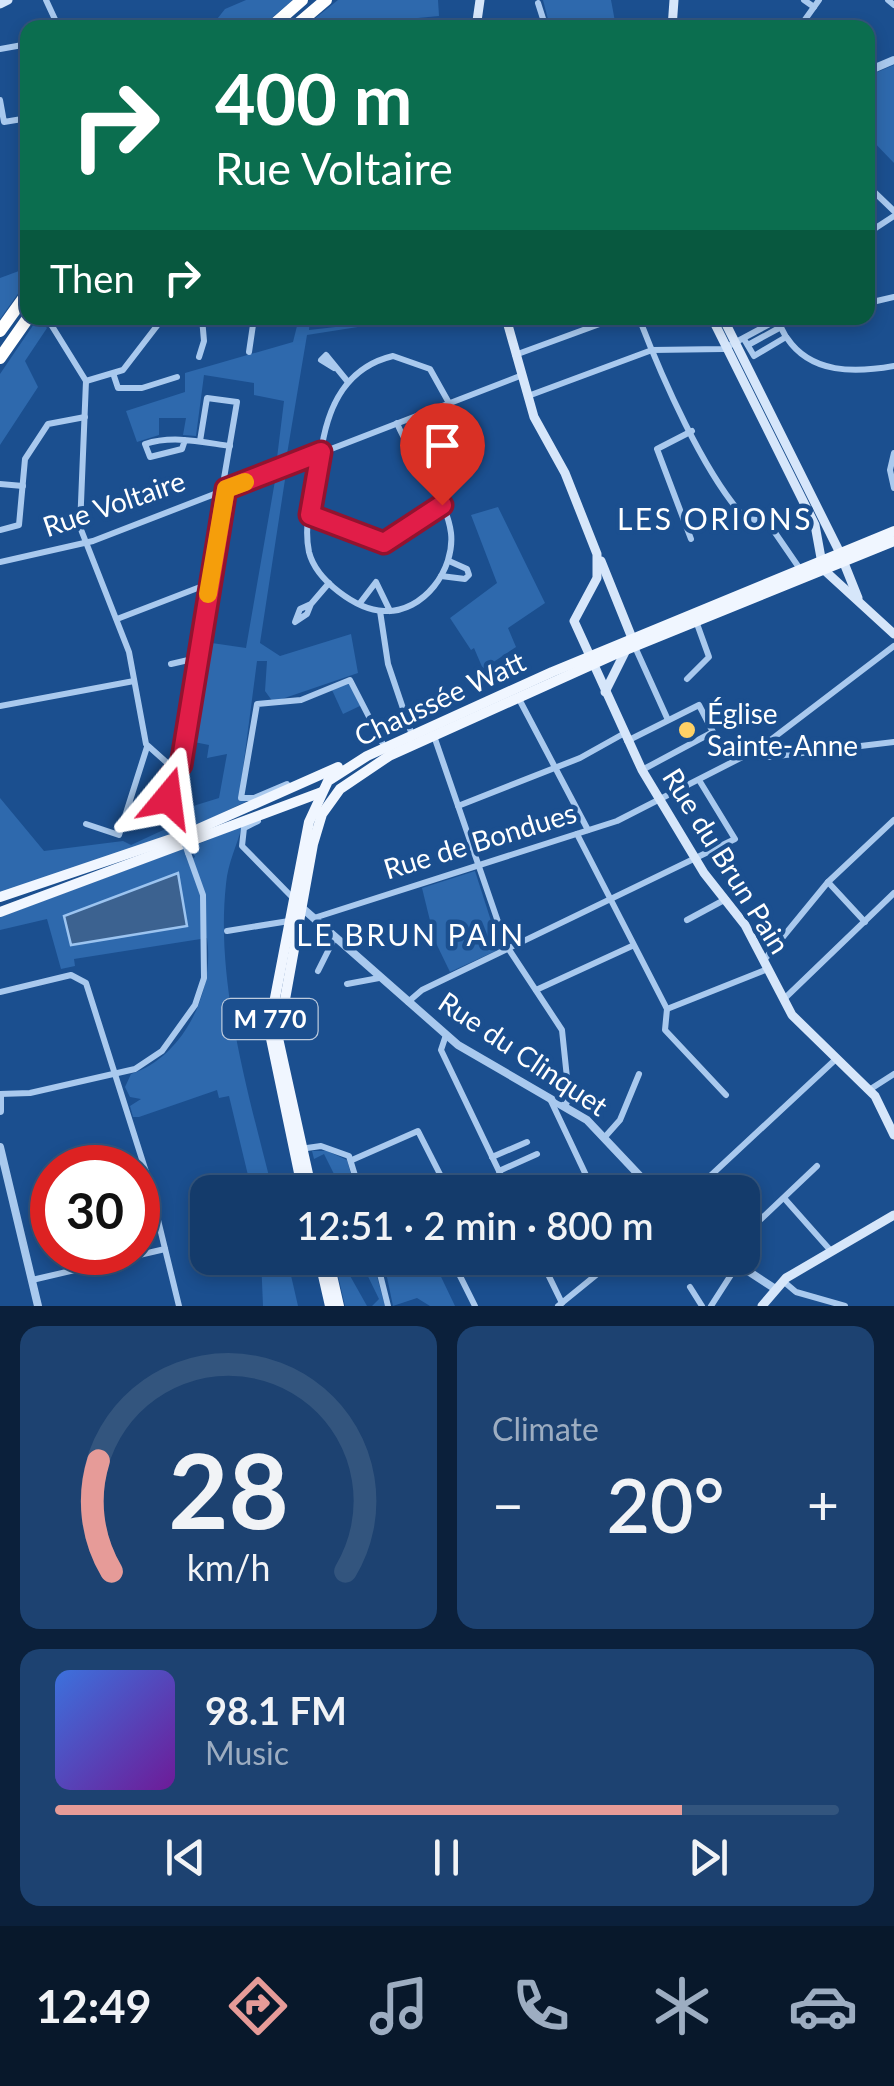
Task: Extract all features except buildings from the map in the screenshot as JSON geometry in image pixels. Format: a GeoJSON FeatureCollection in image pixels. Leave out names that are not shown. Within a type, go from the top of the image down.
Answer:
{"type":"FeatureCollection","features":[{"type":"Feature","properties":{"kind":"highway"},"geometry":{"type":"LineString","coordinates":[[279,20],[302,0]]}},
{"type":"Feature","properties":{"kind":"highway"},"geometry":{"type":"LineString","coordinates":[[303,20],[326,0]]}},
{"type":"Feature","properties":{"kind":"highway"},"geometry":{"type":"LineString","coordinates":[[0,331],[20,303]]}},
{"type":"Feature","properties":{"kind":"highway"},"geometry":{"type":"LineString","coordinates":[[0,358],[23,325]]}},
{"type":"Feature","properties":{"kind":"main road"},"geometry":{"type":"LineString","coordinates":[[0,4],[8,0]]}},
{"type":"Feature","properties":{"kind":"main road","name":"Rue du Brun Pain"},"geometry":{"type":"LineString","coordinates":[[508,325],[520,376],[542,435],[566,473],[597,554],[593,588],[574,621],[604,695],[659,800],[696,861],[726,899],[797,1022],[869,1090],[894,1136]]}},
{"type":"Feature","properties":{"kind":"main road"},"geometry":{"type":"LineString","coordinates":[[719,325],[739,344],[814,525],[822,566],[894,634]]}},
{"type":"Feature","properties":{"kind":"main road"},"geometry":{"type":"LineString","coordinates":[[727,325],[861,605]]}},
{"type":"Feature","properties":{"kind":"main road","name":"M 770"},"geometry":{"type":"LineString","coordinates":[[588,661],[696,621],[894,531]]}},
{"type":"Feature","properties":{"kind":"main road","name":"M 770"},"geometry":{"type":"LineString","coordinates":[[841,558],[894,542]]}},
{"type":"Feature","properties":{"kind":"main road"},"geometry":{"type":"LineString","coordinates":[[597,554],[610,585],[624,649],[604,695]]}},
{"type":"Feature","properties":{"kind":"main road","name":"M 770"},"geometry":{"type":"LineString","coordinates":[[624,649],[800,570],[822,566]]}},
{"type":"Feature","properties":{"kind":"main road"},"geometry":{"type":"LineString","coordinates":[[593,588],[600,582],[610,585]]}},
{"type":"Feature","properties":{"kind":"main road","name":"Chaussée Watt"},"geometry":{"type":"LineString","coordinates":[[298,1150],[278,1038],[309,822],[317,796],[336,774],[367,756],[434,735],[588,661]]}},
{"type":"Feature","properties":{"kind":"main road","name":"Chaussée Watt"},"geometry":{"type":"LineString","coordinates":[[317,796],[412,736],[588,661]]}},
{"type":"Feature","properties":{"kind":"main road","name":"Chaussée Watt"},"geometry":{"type":"LineString","coordinates":[[298,1150],[269,1034],[289,921],[322,814],[340,788],[387,752]]}},
{"type":"Feature","properties":{"kind":"main road"},"geometry":{"type":"LineString","coordinates":[[0,897],[104,865],[367,756]]}},
{"type":"Feature","properties":{"kind":"main road"},"geometry":{"type":"LineString","coordinates":[[291,786],[317,796]]}},
{"type":"Feature","properties":{"kind":"main road"},"geometry":{"type":"LineString","coordinates":[[0,912],[154,857],[267,809],[317,796]]}},
{"type":"Feature","properties":{"kind":"main road","name":"Chaussée Watt"},"geometry":{"type":"LineString","coordinates":[[313,844],[317,796]]}},
{"type":"Feature","properties":{"kind":"main road"},"geometry":{"type":"LineString","coordinates":[[267,809],[297,807],[309,822]]}},
{"type":"Feature","properties":{"kind":"main road","name":"M 770"},"geometry":{"type":"LineString","coordinates":[[298,1150],[301,1175]]}},
{"type":"Feature","properties":{"kind":"main road","name":"M 770"},"geometry":{"type":"LineString","coordinates":[[298,1150],[306,1175]]}},
{"type":"Feature","properties":{"kind":"main road"},"geometry":{"type":"LineString","coordinates":[[762,1306],[783,1280],[894,1214]]}},
{"type":"Feature","properties":{"kind":"main road"},"geometry":{"type":"LineString","coordinates":[[323,1275],[330,1306]]}},
{"type":"Feature","properties":{"kind":"main road"},"geometry":{"type":"LineString","coordinates":[[332,1275],[339,1306]]}},
{"type":"Feature","properties":{"kind":"street"},"geometry":{"type":"LineString","coordinates":[[804,0],[816,4]]}},
{"type":"Feature","properties":{"kind":"street"},"geometry":{"type":"LineString","coordinates":[[538,3],[543,20]]}},
{"type":"Feature","properties":{"kind":"street"},"geometry":{"type":"LineString","coordinates":[[0,100],[4,122],[20,119]]}},
{"type":"Feature","properties":{"kind":"street"},"geometry":{"type":"LineString","coordinates":[[875,194],[894,214]]}},
{"type":"Feature","properties":{"kind":"street"},"geometry":{"type":"LineString","coordinates":[[51,325],[86,382],[79,520],[117,619],[147,746],[119,835],[86,824]]}},
{"type":"Feature","properties":{"kind":"street"},"geometry":{"type":"LineString","coordinates":[[86,382],[114,376],[158,325]]}},
{"type":"Feature","properties":{"kind":"street"},"geometry":{"type":"LineString","coordinates":[[199,358],[204,342],[203,325]]}},
{"type":"Feature","properties":{"kind":"street"},"geometry":{"type":"LineString","coordinates":[[249,352],[253,325]]}},
{"type":"Feature","properties":{"kind":"street"},"geometry":{"type":"LineString","coordinates":[[514,355],[597,325]]}},
{"type":"Feature","properties":{"kind":"street"},"geometry":{"type":"LineString","coordinates":[[642,325],[692,431],[742,514],[751,521],[767,522],[800,570]]}},
{"type":"Feature","properties":{"kind":"street"},"geometry":{"type":"LineString","coordinates":[[527,396],[652,350],[739,344],[773,325]]}},
{"type":"Feature","properties":{"kind":"street"},"geometry":{"type":"LineString","coordinates":[[780,325],[806,358],[826,367],[894,366]]}},
{"type":"Feature","properties":{"kind":"street"},"geometry":{"type":"LineString","coordinates":[[739,344],[754,356],[786,337]]}},
{"type":"Feature","properties":{"kind":"street"},"geometry":{"type":"LineString","coordinates":[[397,424],[410,456],[442,505],[451,535],[449,561],[420,600],[380,611],[329,583],[310,555],[310,515],[330,408],[348,382],[377,361],[400,356],[432,372],[449,403]]}},
{"type":"Feature","properties":{"kind":"street"},"geometry":{"type":"LineString","coordinates":[[334,368],[348,382]]}},
{"type":"Feature","properties":{"kind":"street"},"geometry":{"type":"LineString","coordinates":[[114,376],[118,388],[142,388],[177,377]]}},
{"type":"Feature","properties":{"kind":"street","name":"Rue Voltaire"},"geometry":{"type":"LineString","coordinates":[[0,562],[86,543],[520,376]]}},
{"type":"Feature","properties":{"kind":"street"},"geometry":{"type":"LineString","coordinates":[[30,1094],[1,1109],[0,1094],[30,1094],[156,1060],[202,988],[204,900],[167,790],[176,765],[198,658],[237,402],[206,399],[200,441]]}},
{"type":"Feature","properties":{"kind":"street"},"geometry":{"type":"LineString","coordinates":[[0,530],[18,525],[26,456],[48,424],[85,417]]}},
{"type":"Feature","properties":{"kind":"street"},"geometry":{"type":"LineString","coordinates":[[691,540],[656,449],[692,431]]}},
{"type":"Feature","properties":{"kind":"street"},"geometry":{"type":"LineString","coordinates":[[185,440],[182,449],[150,457],[145,444],[163,439],[185,440],[200,441],[230,446]]}},
{"type":"Feature","properties":{"kind":"street"},"geometry":{"type":"LineString","coordinates":[[894,453],[890,470],[894,488]]}},
{"type":"Feature","properties":{"kind":"street"},"geometry":{"type":"LineString","coordinates":[[0,484],[23,486]]}},
{"type":"Feature","properties":{"kind":"street"},"geometry":{"type":"LineString","coordinates":[[310,515],[382,543],[442,505]]}},
{"type":"Feature","properties":{"kind":"street"},"geometry":{"type":"LineString","coordinates":[[441,576],[468,577],[468,570],[449,561]]}},
{"type":"Feature","properties":{"kind":"street"},"geometry":{"type":"LineString","coordinates":[[360,602],[376,582],[390,611]]}},
{"type":"Feature","properties":{"kind":"street"},"geometry":{"type":"LineString","coordinates":[[311,604],[329,583]]}},
{"type":"Feature","properties":{"kind":"street"},"geometry":{"type":"LineString","coordinates":[[117,619],[210,584]]}},
{"type":"Feature","properties":{"kind":"street"},"geometry":{"type":"LineString","coordinates":[[380,611],[388,664],[412,736]]}},
{"type":"Feature","properties":{"kind":"street"},"geometry":{"type":"LineString","coordinates":[[688,679],[710,657],[696,621]]}},
{"type":"Feature","properties":{"kind":"street","name":"Rue de Bondues"},"geometry":{"type":"LineString","coordinates":[[312,918],[588,830],[659,800],[755,751],[894,646]]}},
{"type":"Feature","properties":{"kind":"street"},"geometry":{"type":"LineString","coordinates":[[624,649],[668,720]]}},
{"type":"Feature","properties":{"kind":"street"},"geometry":{"type":"LineString","coordinates":[[171,664],[198,658]]}},
{"type":"Feature","properties":{"kind":"street"},"geometry":{"type":"LineString","coordinates":[[291,786],[254,798],[241,798],[257,704],[301,700],[350,680],[387,752]]}},
{"type":"Feature","properties":{"kind":"street"},"geometry":{"type":"LineString","coordinates":[[0,706],[134,681]]}},
{"type":"Feature","properties":{"kind":"street"},"geometry":{"type":"LineString","coordinates":[[518,697],[588,830]]}},
{"type":"Feature","properties":{"kind":"street"},"geometry":{"type":"LineString","coordinates":[[458,806],[698,705],[713,732],[642,770]]}},
{"type":"Feature","properties":{"kind":"street"},"geometry":{"type":"LineString","coordinates":[[434,735],[509,950],[563,1032],[569,1097],[565,1107]]}},
{"type":"Feature","properties":{"kind":"street"},"geometry":{"type":"LineString","coordinates":[[755,751],[765,757],[894,742]]}},
{"type":"Feature","properties":{"kind":"street"},"geometry":{"type":"LineString","coordinates":[[147,746],[176,765],[187,803]]}},
{"type":"Feature","properties":{"kind":"street"},"geometry":{"type":"LineString","coordinates":[[408,1002],[422,990],[696,861],[734,839],[699,780]]}},
{"type":"Feature","properties":{"kind":"street","name":"Rue du Clinquet"},"geometry":{"type":"LineString","coordinates":[[290,812],[283,810],[243,829],[244,848],[334,939],[446,1035],[565,1107],[604,1138],[639,1175]]}},
{"type":"Feature","properties":{"kind":"street"},"geometry":{"type":"LineString","coordinates":[[667,1009],[766,964],[828,882],[894,820]]}},
{"type":"Feature","properties":{"kind":"street"},"geometry":{"type":"LineString","coordinates":[[576,834],[667,1009],[665,1030],[726,1095]]}},
{"type":"Feature","properties":{"kind":"street"},"geometry":{"type":"LineString","coordinates":[[828,882],[865,922]]}},
{"type":"Feature","properties":{"kind":"street"},"geometry":{"type":"LineString","coordinates":[[783,1000],[894,893]]}},
{"type":"Feature","properties":{"kind":"street"},"geometry":{"type":"LineString","coordinates":[[687,920],[726,899]]}},
{"type":"Feature","properties":{"kind":"street"},"geometry":{"type":"LineString","coordinates":[[227,931],[289,921]]}},
{"type":"Feature","properties":{"kind":"street"},"geometry":{"type":"LineString","coordinates":[[318,971],[334,939]]}},
{"type":"Feature","properties":{"kind":"street"},"geometry":{"type":"LineString","coordinates":[[536,990],[632,946]]}},
{"type":"Feature","properties":{"kind":"street"},"geometry":{"type":"LineString","coordinates":[[0,992],[78,976],[86,985],[115,1074],[179,1306]]}},
{"type":"Feature","properties":{"kind":"street"},"geometry":{"type":"LineString","coordinates":[[347,984],[379,978]]}},
{"type":"Feature","properties":{"kind":"street"},"geometry":{"type":"LineString","coordinates":[[446,1035],[441,1050],[500,1175]]}},
{"type":"Feature","properties":{"kind":"street"},"geometry":{"type":"LineString","coordinates":[[711,1175],[836,1060]]}},
{"type":"Feature","properties":{"kind":"street"},"geometry":{"type":"LineString","coordinates":[[604,1138],[618,1123],[639,1074]]}},
{"type":"Feature","properties":{"kind":"street"},"geometry":{"type":"LineString","coordinates":[[869,1090],[894,1074]]}},
{"type":"Feature","properties":{"kind":"street"},"geometry":{"type":"LineString","coordinates":[[551,1100],[586,1175]]}},
{"type":"Feature","properties":{"kind":"street"},"geometry":{"type":"LineString","coordinates":[[352,1160],[418,1131],[440,1175]]}},
{"type":"Feature","properties":{"kind":"street"},"geometry":{"type":"LineString","coordinates":[[492,1157],[526,1142]]}},
{"type":"Feature","properties":{"kind":"street"},"geometry":{"type":"LineString","coordinates":[[0,1146],[38,1306]]}},
{"type":"Feature","properties":{"kind":"street"},"geometry":{"type":"LineString","coordinates":[[298,1150],[324,1146],[352,1160],[356,1175]]}},
{"type":"Feature","properties":{"kind":"street"},"geometry":{"type":"LineString","coordinates":[[499,1171],[537,1154]]}},
{"type":"Feature","properties":{"kind":"street"},"geometry":{"type":"LineString","coordinates":[[760,1220],[817,1166]]}},
{"type":"Feature","properties":{"kind":"street"},"geometry":{"type":"LineString","coordinates":[[784,1198],[831,1251]]}},
{"type":"Feature","properties":{"kind":"street"},"geometry":{"type":"LineString","coordinates":[[32,1280],[165,1248]]}},
{"type":"Feature","properties":{"kind":"street"},"geometry":{"type":"LineString","coordinates":[[380,1275],[388,1306]]}},
{"type":"Feature","properties":{"kind":"street"},"geometry":{"type":"LineString","coordinates":[[460,1275],[475,1306]]}},
{"type":"Feature","properties":{"kind":"street"},"geometry":{"type":"LineString","coordinates":[[547,1275],[560,1304],[597,1275]]}},
{"type":"Feature","properties":{"kind":"street"},"geometry":{"type":"LineString","coordinates":[[710,1306],[731,1275]]}},
{"type":"Feature","properties":{"kind":"street"},"geometry":{"type":"LineString","coordinates":[[754,1275],[774,1288]]}},
{"type":"Feature","properties":{"kind":"street"},"geometry":{"type":"LineString","coordinates":[[783,1280],[792,1291],[845,1306]]}},
{"type":"Feature","properties":{"kind":"street"},"geometry":{"type":"LineString","coordinates":[[690,1287],[702,1306]]}},
{"type":"Feature","properties":{"kind":"shaded area"},"geometry":{"type":"Polygon","coordinates":[[[246,0],[293,0],[269,20],[216,20],[225,9],[246,0]]]}},
{"type":"Feature","properties":{"kind":"shaded area"},"geometry":{"type":"Polygon","coordinates":[[[338,0],[438,0],[439,16],[313,20],[338,0]]]}},
{"type":"Feature","properties":{"kind":"shaded area"},"geometry":{"type":"Polygon","coordinates":[[[543,0],[611,0],[615,20],[548,20],[543,0]]]}},
{"type":"Feature","properties":{"kind":"shaded area"},"geometry":{"type":"Polygon","coordinates":[[[894,65],[894,163],[875,143],[875,73],[894,65]]]}},
{"type":"Feature","properties":{"kind":"shaded area"},"geometry":{"type":"Polygon","coordinates":[[[20,271],[20,291],[0,319],[0,278],[20,271]]]}},
{"type":"Feature","properties":{"kind":"shaded area"},"geometry":{"type":"Polygon","coordinates":[[[33,325],[44,325],[47,328],[25,361],[38,387],[0,445],[0,374],[33,325]]]}},
{"type":"Feature","properties":{"kind":"shaded area"},"geometry":{"type":"Polygon","coordinates":[[[297,325],[309,325],[309,330],[371,325],[307,335],[286,460],[277,458],[284,401],[254,395],[254,383],[204,375],[196,436],[183,435],[186,418],[159,418],[159,435],[137,442],[126,411],[185,392],[185,373],[293,342],[297,325]]]}},
{"type":"Feature","properties":{"kind":"shaded area"},"geometry":{"type":"Polygon","coordinates":[[[286,473],[260,643],[280,656],[351,634],[358,673],[273,702],[265,691],[267,661],[257,661],[239,799],[247,801],[185,831],[177,811],[219,798],[227,754],[207,758],[209,745],[189,741],[205,642],[246,648],[276,475],[286,473]]]}},
{"type":"Feature","properties":{"kind":"shaded area"},"geometry":{"type":"Polygon","coordinates":[[[498,507],[545,603],[508,628],[516,647],[483,669],[474,648],[471,650],[450,618],[497,583],[471,515],[498,507]]]}},
{"type":"Feature","properties":{"kind":"shaded area"},"geometry":{"type":"Polygon","coordinates":[[[348,683],[362,705],[343,714],[332,690],[348,683]]]}},
{"type":"Feature","properties":{"kind":"shaded area"},"geometry":{"type":"Polygon","coordinates":[[[0,798],[44,851],[123,841],[131,845],[174,825],[177,835],[0,894],[0,798]]]}},
{"type":"Feature","properties":{"kind":"shaded area"},"geometry":{"type":"Polygon","coordinates":[[[242,826],[226,884],[225,960],[236,1039],[269,1175],[248,1175],[229,1096],[219,1098],[217,1090],[133,1117],[130,1106],[141,1099],[130,1097],[125,1087],[131,1074],[166,1053],[192,1020],[206,980],[207,938],[74,959],[75,966],[61,969],[47,919],[0,930],[0,917],[183,849],[189,860],[195,857],[191,847],[242,826]]]}},
{"type":"Feature","properties":{"kind":"shaded area"},"geometry":{"type":"Polygon","coordinates":[[[475,871],[500,949],[450,972],[435,941],[422,888],[475,871]]]}},
{"type":"Feature","properties":{"kind":"shaded area"},"geometry":{"type":"Polygon","coordinates":[[[178,873],[187,926],[71,945],[64,916],[178,873]]]}},
{"type":"Feature","properties":{"kind":"shaded area"},"geometry":{"type":"Polygon","coordinates":[[[312,1151],[327,1151],[347,1160],[351,1175],[334,1175],[324,1154],[314,1159],[312,1151]]]}},
{"type":"Feature","properties":{"kind":"shaded area"},"geometry":{"type":"Polygon","coordinates":[[[262,1275],[291,1275],[298,1306],[263,1306],[262,1275]]]}},
{"type":"Feature","properties":{"kind":"shaded area"},"geometry":{"type":"Polygon","coordinates":[[[338,1275],[350,1275],[367,1306],[345,1306],[338,1275]]]}},
{"type":"Feature","properties":{"kind":"shaded area"},"geometry":{"type":"Polygon","coordinates":[[[367,1275],[377,1275],[385,1306],[372,1306],[379,1299],[367,1275]]]}},
{"type":"Feature","properties":{"kind":"shaded area"},"geometry":{"type":"Polygon","coordinates":[[[387,1275],[440,1275],[455,1306],[430,1306],[417,1298],[393,1306],[387,1275]]]}},
{"type":"Feature","properties":{"kind":"slow traffic"},"geometry":{"type":"LineString","coordinates":[[208,594],[226,489],[245,482]]}},
{"type":"Feature","properties":{"kind":"place","name":"Église Sainte-Anne"},"geometry":{"type":"Point","coordinates":[687,730]}},
{"type":"Feature","properties":{"kind":"district","name":"LES ORIONS"},"geometry":{"type":"Point","coordinates":[715,520]}},
{"type":"Feature","properties":{"kind":"district","name":"LE BRUN PAIN"},"geometry":{"type":"Point","coordinates":[411,936]}},
{"type":"Feature","properties":{"kind":"route"},"geometry":{"type":"LineString","coordinates":[[168,798],[169,778],[174,768],[181,765],[226,489],[321,452],[310,515],[384,543],[442,505]]}}]}
